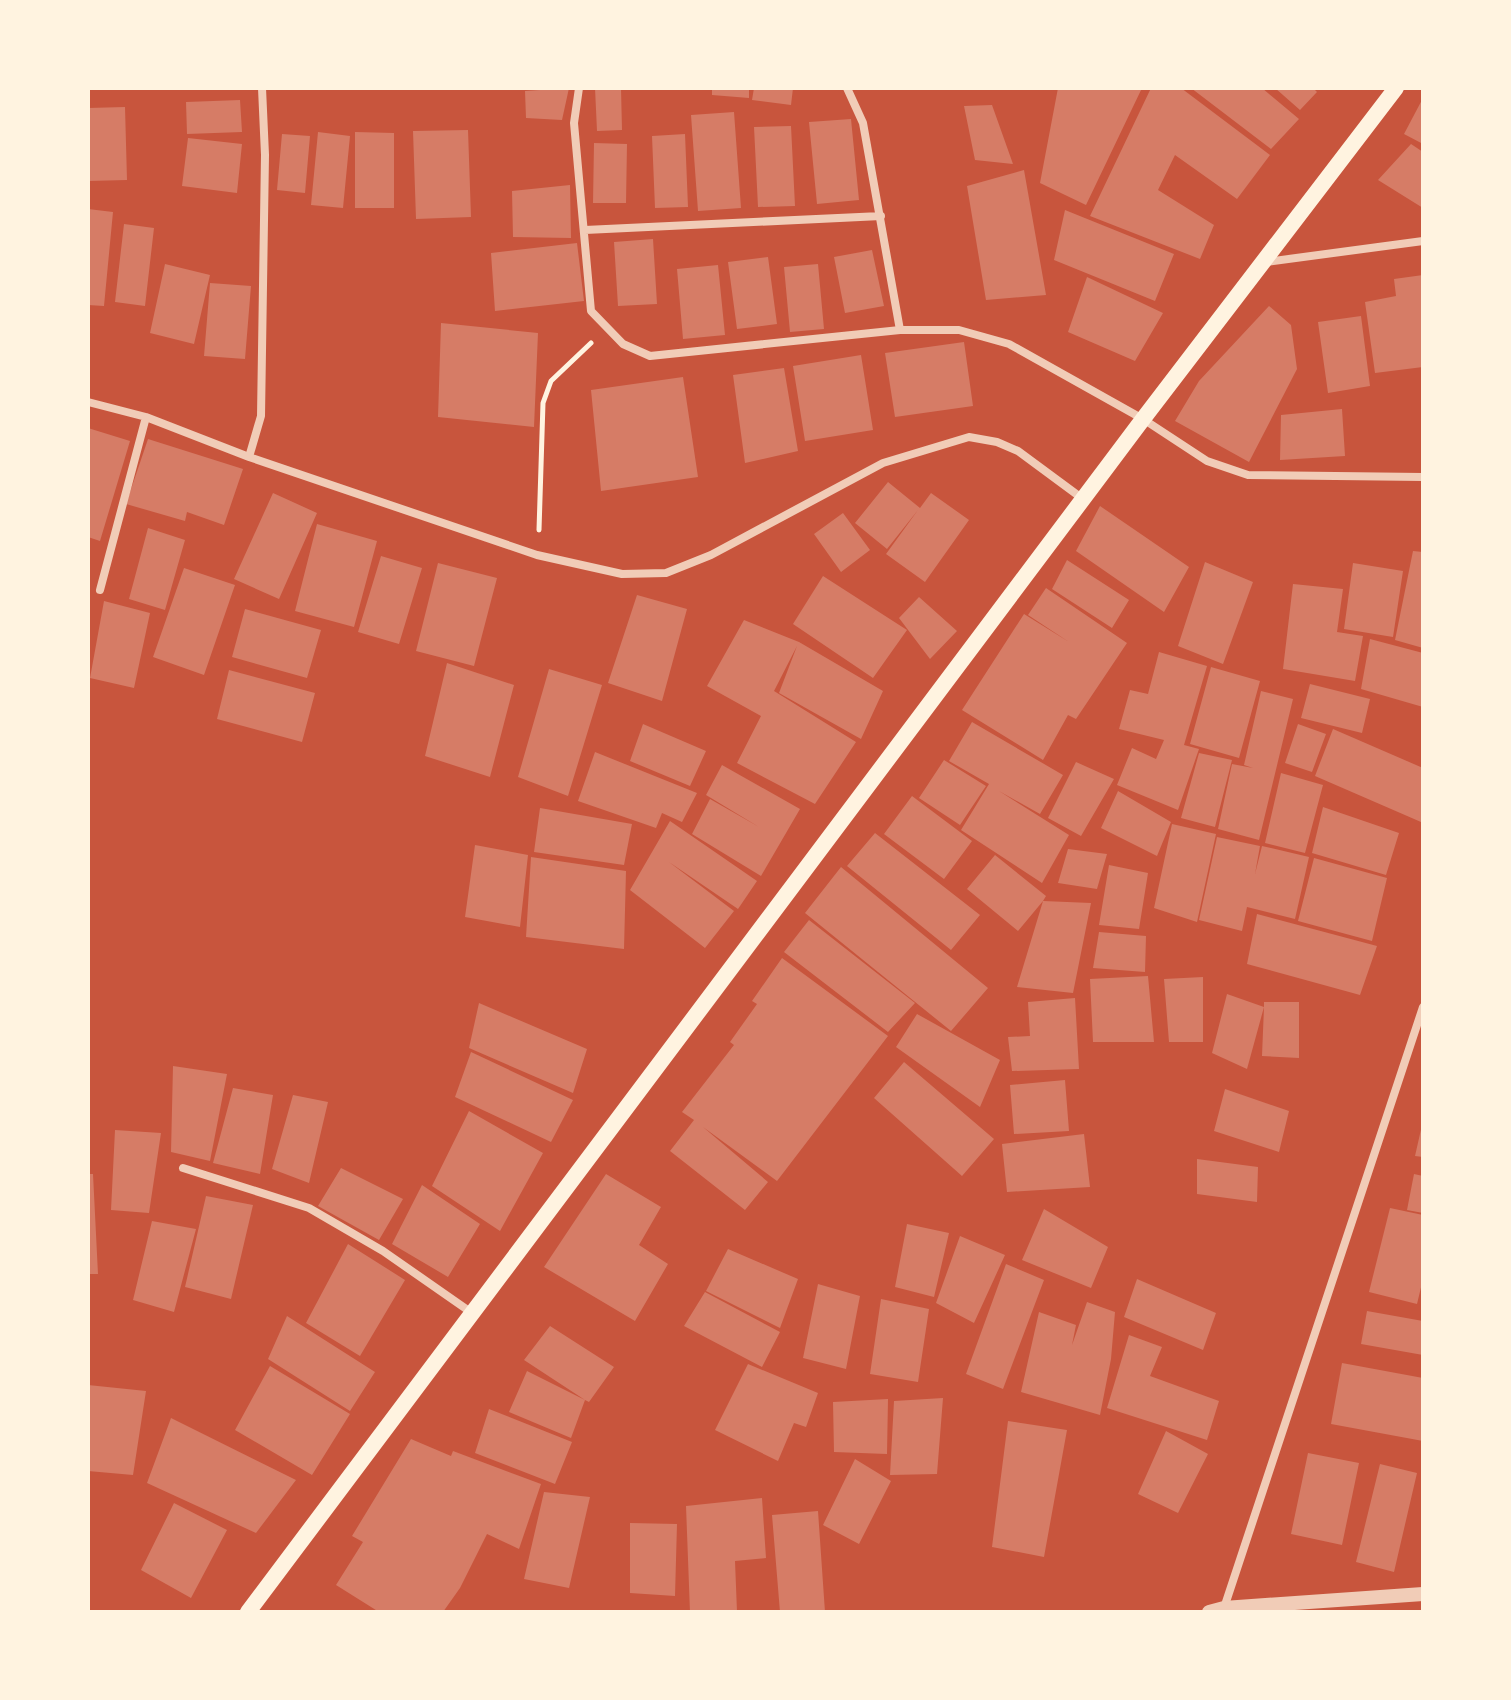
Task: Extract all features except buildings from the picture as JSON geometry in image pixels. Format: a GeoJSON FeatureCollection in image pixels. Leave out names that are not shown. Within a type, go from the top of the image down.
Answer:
{"type":"FeatureCollection","features":[{"type":"Feature","properties":{"kind":"main road"},"geometry":{"type":"LineString","coordinates":[[248,1612],[1085,501],[1143,419],[1396,88]]}},
{"type":"Feature","properties":{"kind":"street"},"geometry":{"type":"LineString","coordinates":[[249,457],[261,416],[265,155],[262,88]]}},
{"type":"Feature","properties":{"kind":"street"},"geometry":{"type":"LineString","coordinates":[[579,88],[574,123],[591,311],[623,344],[650,356],[900,330],[959,330],[1009,344],[1143,419],[1207,461],[1248,475],[1423,477]]}},
{"type":"Feature","properties":{"kind":"street"},"geometry":{"type":"LineString","coordinates":[[847,88],[863,123],[900,330]]}},
{"type":"Feature","properties":{"kind":"street"},"geometry":{"type":"LineString","coordinates":[[585,230],[881,216]]}},
{"type":"Feature","properties":{"kind":"street"},"geometry":{"type":"LineString","coordinates":[[1266,262],[1423,241]]}},
{"type":"Feature","properties":{"kind":"street"},"geometry":{"type":"LineString","coordinates":[[88,402],[146,417],[249,457],[537,555],[622,574],[666,573],[696,561],[883,463],[969,437],[997,442],[1018,451],[1085,501]]}},
{"type":"Feature","properties":{"kind":"street"},"geometry":{"type":"LineString","coordinates":[[100,590],[146,417]]}},
{"type":"Feature","properties":{"kind":"street"},"geometry":{"type":"LineString","coordinates":[[1224,1608],[1423,1007]]}},
{"type":"Feature","properties":{"kind":"street"},"geometry":{"type":"LineString","coordinates":[[183,1168],[309,1208],[383,1251],[472,1313]]}},
{"type":"Feature","properties":{"kind":"street"},"geometry":{"type":"LineString","coordinates":[[1209,1612],[1224,1608],[1423,1594]]}},
{"type":"Feature","properties":{"kind":"path"},"geometry":{"type":"LineString","coordinates":[[540,516],[543,403],[551,381],[606,329]]}}]}
